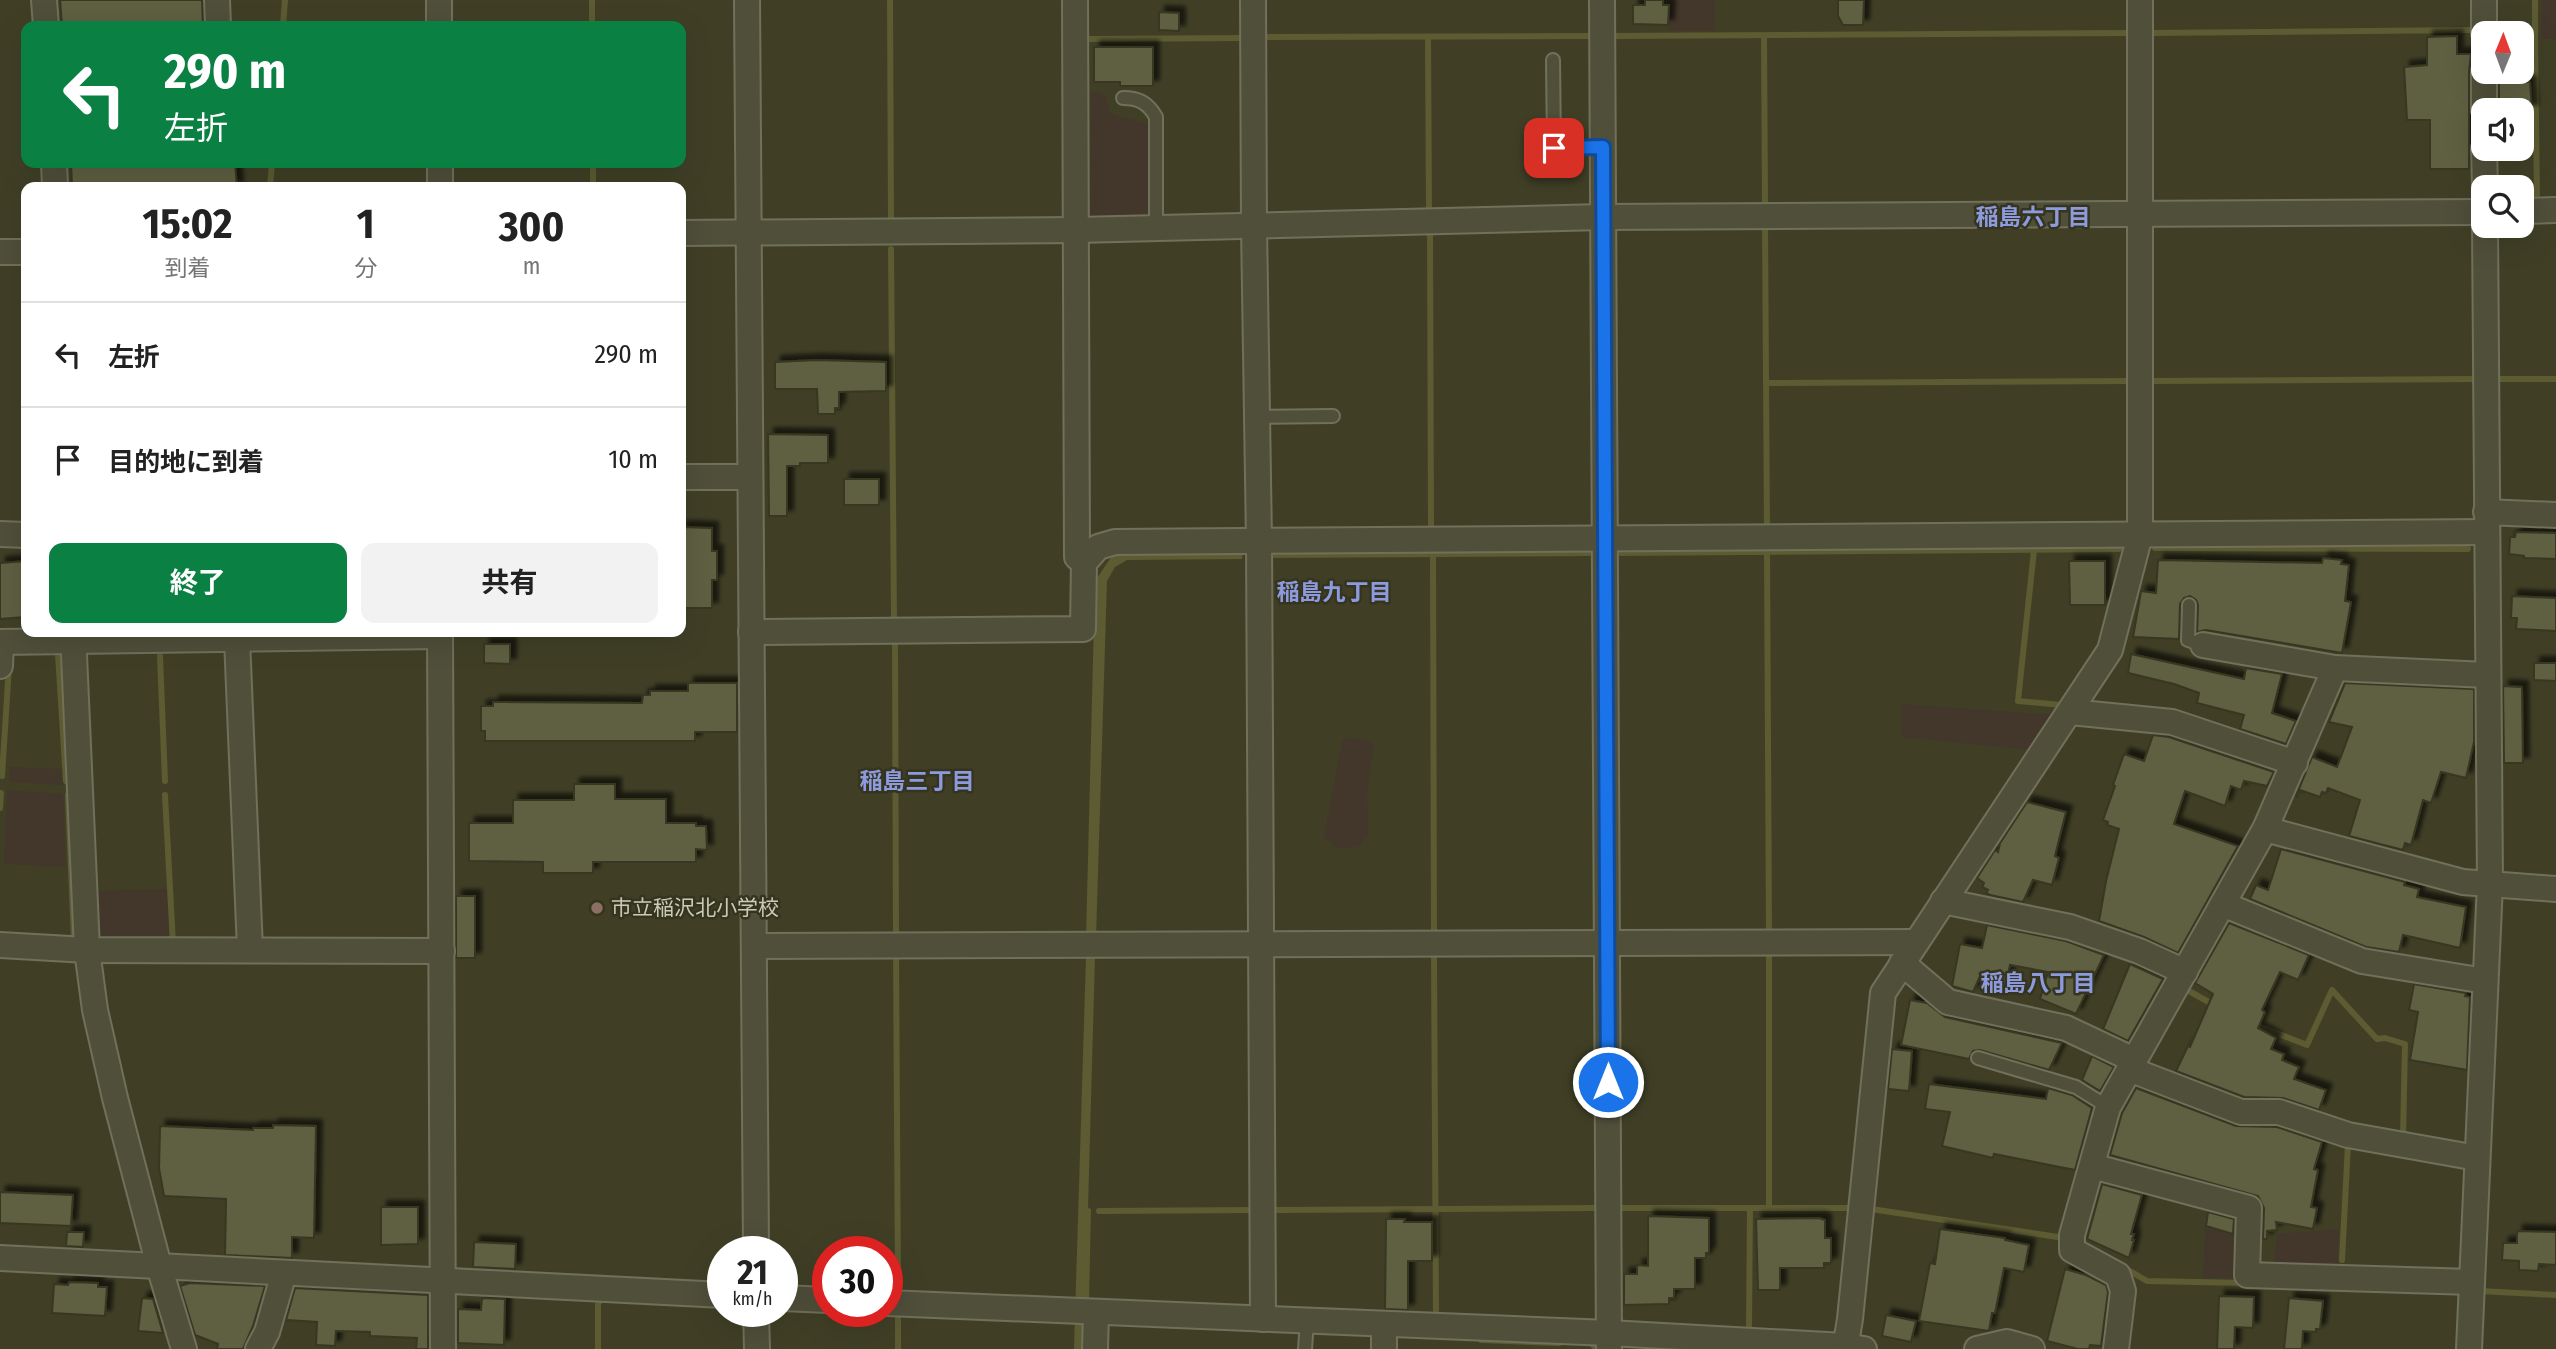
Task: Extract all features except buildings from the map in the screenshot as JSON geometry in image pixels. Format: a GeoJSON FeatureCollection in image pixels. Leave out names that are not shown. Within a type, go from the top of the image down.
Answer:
{"type":"FeatureCollection","features":[{"type":"Feature","properties":{"kind":"street"},"geometry":{"type":"LineString","coordinates":[[44,0],[46,21]]}},
{"type":"Feature","properties":{"kind":"street"},"geometry":{"type":"LineString","coordinates":[[216,0],[218,21]]}},
{"type":"Feature","properties":{"kind":"street"},"geometry":{"type":"LineString","coordinates":[[439,0],[439,21]]}},
{"type":"Feature","properties":{"kind":"street"},"geometry":{"type":"LineString","coordinates":[[747,0],[756,1236]]}},
{"type":"Feature","properties":{"kind":"street"},"geometry":{"type":"LineString","coordinates":[[1075,0],[1076,557],[1084,563]]}},
{"type":"Feature","properties":{"kind":"street"},"geometry":{"type":"LineString","coordinates":[[1253,0],[1263,1319]]}},
{"type":"Feature","properties":{"kind":"street"},"geometry":{"type":"LineString","coordinates":[[1602,0],[1609,1341]]}},
{"type":"Feature","properties":{"kind":"street"},"geometry":{"type":"LineString","coordinates":[[903,1304],[1384,1324],[1609,1341],[1851,1348],[1850,1319],[1883,993],[2110,650],[2140,535],[2140,0]]}},
{"type":"Feature","properties":{"kind":"street"},"geometry":{"type":"LineString","coordinates":[[2484,0],[2484,21]]}},
{"type":"Feature","properties":{"kind":"street"},"geometry":{"type":"LineString","coordinates":[[2534,211],[2556,211]]}},
{"type":"Feature","properties":{"kind":"street"},"geometry":{"type":"LineString","coordinates":[[686,233],[1077,230],[1603,217],[2471,212]]}},
{"type":"Feature","properties":{"kind":"street"},"geometry":{"type":"LineString","coordinates":[[2469,1349],[2490,884],[2485,238]]}},
{"type":"Feature","properties":{"kind":"street"},"geometry":{"type":"LineString","coordinates":[[0,252],[21,252]]}},
{"type":"Feature","properties":{"kind":"street"},"geometry":{"type":"LineString","coordinates":[[686,477],[750,477]]}},
{"type":"Feature","properties":{"kind":"street"},"geometry":{"type":"LineString","coordinates":[[751,632],[1083,629],[1084,563],[1098,547],[1115,542],[2140,535],[2486,522],[2556,515]]}},
{"type":"Feature","properties":{"kind":"street"},"geometry":{"type":"LineString","coordinates":[[0,534],[21,535]]}},
{"type":"Feature","properties":{"kind":"street"},"geometry":{"type":"LineString","coordinates":[[0,650],[73,638],[318,637]]}},
{"type":"Feature","properties":{"kind":"street"},"geometry":{"type":"LineString","coordinates":[[440,637],[443,1349]]}},
{"type":"Feature","properties":{"kind":"street"},"geometry":{"type":"LineString","coordinates":[[73,638],[87,950],[95,1010],[108,1072],[159,1266],[184,1349]]}},
{"type":"Feature","properties":{"kind":"street"},"geometry":{"type":"LineString","coordinates":[[237,639],[250,950]]}},
{"type":"Feature","properties":{"kind":"street"},"geometry":{"type":"LineString","coordinates":[[2203,645],[2335,668],[2487,675]]}},
{"type":"Feature","properties":{"kind":"street"},"geometry":{"type":"LineString","coordinates":[[2116,1349],[2123,1291],[2118,1275],[2072,1250],[2073,1235],[2108,1107],[2225,905],[2265,829],[2335,668]]}},
{"type":"Feature","properties":{"kind":"street"},"geometry":{"type":"LineString","coordinates":[[2070,712],[2172,722],[2295,763]]}},
{"type":"Feature","properties":{"kind":"street"},"geometry":{"type":"LineString","coordinates":[[2265,829],[2463,882],[2556,889]]}},
{"type":"Feature","properties":{"kind":"street"},"geometry":{"type":"LineString","coordinates":[[1943,901],[2070,927],[2139,951],[2185,972]]}},
{"type":"Feature","properties":{"kind":"street"},"geometry":{"type":"LineString","coordinates":[[2225,905],[2362,961],[2485,981]]}},
{"type":"Feature","properties":{"kind":"street"},"geometry":{"type":"LineString","coordinates":[[754,946],[1916,942]]}},
{"type":"Feature","properties":{"kind":"street"},"geometry":{"type":"LineString","coordinates":[[0,945],[87,950],[442,951]]}},
{"type":"Feature","properties":{"kind":"street"},"geometry":{"type":"LineString","coordinates":[[1902,963],[1948,1002],[2066,1028],[2131,1065],[2241,1112],[2279,1112],[2348,1135],[2477,1158]]}},
{"type":"Feature","properties":{"kind":"street"},"geometry":{"type":"LineString","coordinates":[[2092,1166],[2249,1208],[2247,1275],[2472,1282]]}},
{"type":"Feature","properties":{"kind":"street"},"geometry":{"type":"LineString","coordinates":[[0,1258],[707,1294]]}},
{"type":"Feature","properties":{"kind":"street"},"geometry":{"type":"LineString","coordinates":[[258,1349],[267,1332],[284,1273]]}},
{"type":"Feature","properties":{"kind":"street"},"geometry":{"type":"LineString","coordinates":[[1086,1312],[1095,1349]]}},
{"type":"Feature","properties":{"kind":"street"},"geometry":{"type":"LineString","coordinates":[[1384,1324],[1384,1349]]}},
{"type":"Feature","properties":{"kind":"street"},"geometry":{"type":"LineString","coordinates":[[757,1327],[757,1349]]}},
{"type":"Feature","properties":{"kind":"street"},"geometry":{"type":"LineString","coordinates":[[1977,1349],[2007,1342],[2032,1349]]}},
{"type":"Feature","properties":{"kind":"lane"},"geometry":{"type":"LineString","coordinates":[[1553,60],[1554,148],[1603,147]]}},
{"type":"Feature","properties":{"kind":"lane"},"geometry":{"type":"LineString","coordinates":[[1123,97],[1137,98],[1150,106],[1156,117],[1156,228]]}},
{"type":"Feature","properties":{"kind":"lane"},"geometry":{"type":"LineString","coordinates":[[1257,417],[1333,416]]}},
{"type":"Feature","properties":{"kind":"lane"},"geometry":{"type":"LineString","coordinates":[[2189,605],[2188,640],[2203,645]]}},
{"type":"Feature","properties":{"kind":"lane"},"geometry":{"type":"LineString","coordinates":[[1978,1058],[2076,1087],[2108,1107]]}},
{"type":"Feature","properties":{"kind":"lane"},"geometry":{"type":"LineString","coordinates":[[1305,1349],[1307,1321]]}},
{"type":"Feature","properties":{"kind":"shaded area"},"geometry":{"type":"Polygon","coordinates":[[[1669,0],[1715,0],[1715,31],[1669,31],[1669,0]]]}},
{"type":"Feature","properties":{"kind":"shaded area"},"geometry":{"type":"Polygon","coordinates":[[[2541,0],[2556,0],[2556,39],[2541,39],[2541,0]]]}},
{"type":"Feature","properties":{"kind":"shaded area"},"geometry":{"type":"Polygon","coordinates":[[[1090,92],[1100,92],[1107,97],[1109,113],[1152,125],[1151,211],[1138,224],[1093,224],[1090,216],[1090,92]]]}},
{"type":"Feature","properties":{"kind":"shaded area"},"geometry":{"type":"Polygon","coordinates":[[[1123,551],[1243,551],[1242,559],[1127,560],[1115,567],[1107,581],[1096,938],[1086,937],[1095,581],[1112,556],[1123,551]]]}},
{"type":"Feature","properties":{"kind":"shaded area"},"geometry":{"type":"Polygon","coordinates":[[[1902,704],[2055,715],[2033,750],[1901,737],[1902,704]]]}},
{"type":"Feature","properties":{"kind":"shaded area"},"geometry":{"type":"Polygon","coordinates":[[[1348,737],[1370,741],[1374,745],[1367,791],[1368,835],[1359,847],[1336,848],[1324,837],[1342,741],[1348,737]]]}},
{"type":"Feature","properties":{"kind":"shaded area"},"geometry":{"type":"Polygon","coordinates":[[[9,767],[62,769],[63,785],[9,782],[9,767]]]}},
{"type":"Feature","properties":{"kind":"shaded area"},"geometry":{"type":"Polygon","coordinates":[[[7,790],[63,794],[66,867],[4,864],[7,790]]]}},
{"type":"Feature","properties":{"kind":"shaded area"},"geometry":{"type":"Polygon","coordinates":[[[167,889],[170,944],[97,944],[95,891],[167,889]]]}},
{"type":"Feature","properties":{"kind":"shaded area"},"geometry":{"type":"Polygon","coordinates":[[[1086,957],[1095,957],[1088,1208],[1091,1209],[1088,1349],[1074,1349],[1086,957]]]}},
{"type":"Feature","properties":{"kind":"shaded area"},"geometry":{"type":"Polygon","coordinates":[[[2205,1228],[2243,1237],[2241,1278],[2203,1278],[2205,1228]]]}},
{"type":"Feature","properties":{"kind":"shaded area"},"geometry":{"type":"Polygon","coordinates":[[[2339,1229],[2337,1272],[2273,1270],[2277,1234],[2339,1229]]]}},
{"type":"Feature","properties":{"kind":"waterway"},"geometry":{"type":"LineString","coordinates":[[283,21],[285,0]]}},
{"type":"Feature","properties":{"kind":"waterway"},"geometry":{"type":"LineString","coordinates":[[592,0],[592,21]]}},
{"type":"Feature","properties":{"kind":"waterway"},"geometry":{"type":"LineString","coordinates":[[890,0],[891,220]]}},
{"type":"Feature","properties":{"kind":"waterway"},"geometry":{"type":"LineString","coordinates":[[2535,0],[2535,33]]}},
{"type":"Feature","properties":{"kind":"waterway"},"geometry":{"type":"LineString","coordinates":[[2152,33],[2471,30]]}},
{"type":"Feature","properties":{"kind":"waterway"},"geometry":{"type":"LineString","coordinates":[[1614,36],[2129,33]]}},
{"type":"Feature","properties":{"kind":"waterway"},"geometry":{"type":"LineString","coordinates":[[2534,33],[2537,202]]}},
{"type":"Feature","properties":{"kind":"waterway"},"geometry":{"type":"LineString","coordinates":[[1265,37],[1591,36]]}},
{"type":"Feature","properties":{"kind":"waterway"},"geometry":{"type":"LineString","coordinates":[[1764,36],[1765,203]]}},
{"type":"Feature","properties":{"kind":"waterway"},"geometry":{"type":"LineString","coordinates":[[1428,37],[1429,211]]}},
{"type":"Feature","properties":{"kind":"waterway"},"geometry":{"type":"LineString","coordinates":[[1085,39],[1244,38]]}},
{"type":"Feature","properties":{"kind":"waterway"},"geometry":{"type":"LineString","coordinates":[[270,182],[272,168]]}},
{"type":"Feature","properties":{"kind":"waterway"},"geometry":{"type":"LineString","coordinates":[[593,168],[593,182]]}},
{"type":"Feature","properties":{"kind":"waterway"},"geometry":{"type":"LineString","coordinates":[[1765,225],[1767,530]]}},
{"type":"Feature","properties":{"kind":"waterway"},"geometry":{"type":"LineString","coordinates":[[1430,231],[1431,529]]}},
{"type":"Feature","properties":{"kind":"waterway"},"geometry":{"type":"LineString","coordinates":[[891,249],[894,617]]}},
{"type":"Feature","properties":{"kind":"waterway"},"geometry":{"type":"LineString","coordinates":[[2153,381],[2474,379]]}},
{"type":"Feature","properties":{"kind":"waterway"},"geometry":{"type":"LineString","coordinates":[[2498,379],[2556,379]]}},
{"type":"Feature","properties":{"kind":"waterway"},"geometry":{"type":"LineString","coordinates":[[1766,383],[2131,381]]}},
{"type":"Feature","properties":{"kind":"waterway"},"geometry":{"type":"LineString","coordinates":[[2155,548],[2468,549]]}},
{"type":"Feature","properties":{"kind":"waterway"},"geometry":{"type":"LineString","coordinates":[[1621,553],[2119,549]]}},
{"type":"Feature","properties":{"kind":"waterway"},"geometry":{"type":"LineString","coordinates":[[2034,550],[2018,701],[2062,705]]}},
{"type":"Feature","properties":{"kind":"waterway"},"geometry":{"type":"LineString","coordinates":[[1767,552],[1769,934],[1773,934]]}},
{"type":"Feature","properties":{"kind":"waterway"},"geometry":{"type":"LineString","coordinates":[[1273,555],[1589,553]]}},
{"type":"Feature","properties":{"kind":"waterway"},"geometry":{"type":"LineString","coordinates":[[1433,554],[1434,935]]}},
{"type":"Feature","properties":{"kind":"waterway"},"geometry":{"type":"LineString","coordinates":[[895,641],[896,938]]}},
{"type":"Feature","properties":{"kind":"waterway"},"geometry":{"type":"LineString","coordinates":[[58,654],[66,781]]}},
{"type":"Feature","properties":{"kind":"waterway"},"geometry":{"type":"LineString","coordinates":[[160,656],[165,781]]}},
{"type":"Feature","properties":{"kind":"waterway"},"geometry":{"type":"LineString","coordinates":[[2,776],[9,666]]}},
{"type":"Feature","properties":{"kind":"waterway"},"geometry":{"type":"LineString","coordinates":[[0,808],[1,793]]}},
{"type":"Feature","properties":{"kind":"waterway"},"geometry":{"type":"LineString","coordinates":[[68,795],[74,942]]}},
{"type":"Feature","properties":{"kind":"waterway"},"geometry":{"type":"LineString","coordinates":[[165,795],[173,944]]}},
{"type":"Feature","properties":{"kind":"waterway"},"geometry":{"type":"LineString","coordinates":[[896,951],[898,1236]]}},
{"type":"Feature","properties":{"kind":"waterway"},"geometry":{"type":"LineString","coordinates":[[1769,954],[1769,1208]]}},
{"type":"Feature","properties":{"kind":"waterway"},"geometry":{"type":"LineString","coordinates":[[1434,957],[1436,1316]]}},
{"type":"Feature","properties":{"kind":"waterway"},"geometry":{"type":"LineString","coordinates":[[2187,990],[2216,1006]]}},
{"type":"Feature","properties":{"kind":"waterway"},"geometry":{"type":"LineString","coordinates":[[2251,1023],[2307,1045],[2332,990],[2377,1039],[2385,1038],[2405,1044],[2403,1138]]}},
{"type":"Feature","properties":{"kind":"waterway"},"geometry":{"type":"LineString","coordinates":[[2342,1260],[2350,1144]]}},
{"type":"Feature","properties":{"kind":"waterway"},"geometry":{"type":"LineString","coordinates":[[1277,1210],[1596,1208]]}},
{"type":"Feature","properties":{"kind":"waterway"},"geometry":{"type":"LineString","coordinates":[[1621,1208],[1850,1208]]}},
{"type":"Feature","properties":{"kind":"waterway"},"geometry":{"type":"LineString","coordinates":[[1749,1327],[1750,1208]]}},
{"type":"Feature","properties":{"kind":"waterway"},"geometry":{"type":"LineString","coordinates":[[1871,1209],[2058,1237]]}},
{"type":"Feature","properties":{"kind":"waterway"},"geometry":{"type":"LineString","coordinates":[[1099,1211],[1252,1210]]}},
{"type":"Feature","properties":{"kind":"waterway"},"geometry":{"type":"LineString","coordinates":[[2123,1267],[2147,1281],[2245,1283]]}},
{"type":"Feature","properties":{"kind":"waterway"},"geometry":{"type":"LineString","coordinates":[[2479,1291],[2556,1295]]}},
{"type":"Feature","properties":{"kind":"waterway"},"geometry":{"type":"LineString","coordinates":[[598,1349],[598,1304],[601,1299]]}},
{"type":"Feature","properties":{"kind":"waterway"},"geometry":{"type":"LineString","coordinates":[[898,1327],[898,1349]]}},
{"type":"Feature","properties":{"kind":"waterway"},"geometry":{"type":"LineString","coordinates":[[1481,1340],[1559,1343]]}},
{"type":"Feature","properties":{"kind":"waterway"},"geometry":{"type":"LineString","coordinates":[[1593,1345],[1596,1349]]}},
{"type":"Feature","properties":{"kind":"place","name":"市立稲沢北小学校"},"geometry":{"type":"Point","coordinates":[597,908]}},
{"type":"Feature","properties":{"kind":"district","name":"稲島六丁目"},"geometry":{"type":"Point","coordinates":[2033,217]}},
{"type":"Feature","properties":{"kind":"district","name":"稲島九丁目"},"geometry":{"type":"Point","coordinates":[1334,592]}},
{"type":"Feature","properties":{"kind":"district","name":"稲島三丁目"},"geometry":{"type":"Point","coordinates":[917,781]}},
{"type":"Feature","properties":{"kind":"district","name":"稲島八丁目"},"geometry":{"type":"Point","coordinates":[2038,983]}},
{"type":"Feature","properties":{"kind":"route"},"geometry":{"type":"LineString","coordinates":[[1554,148],[1603,147],[1608,1082]]}}]}
